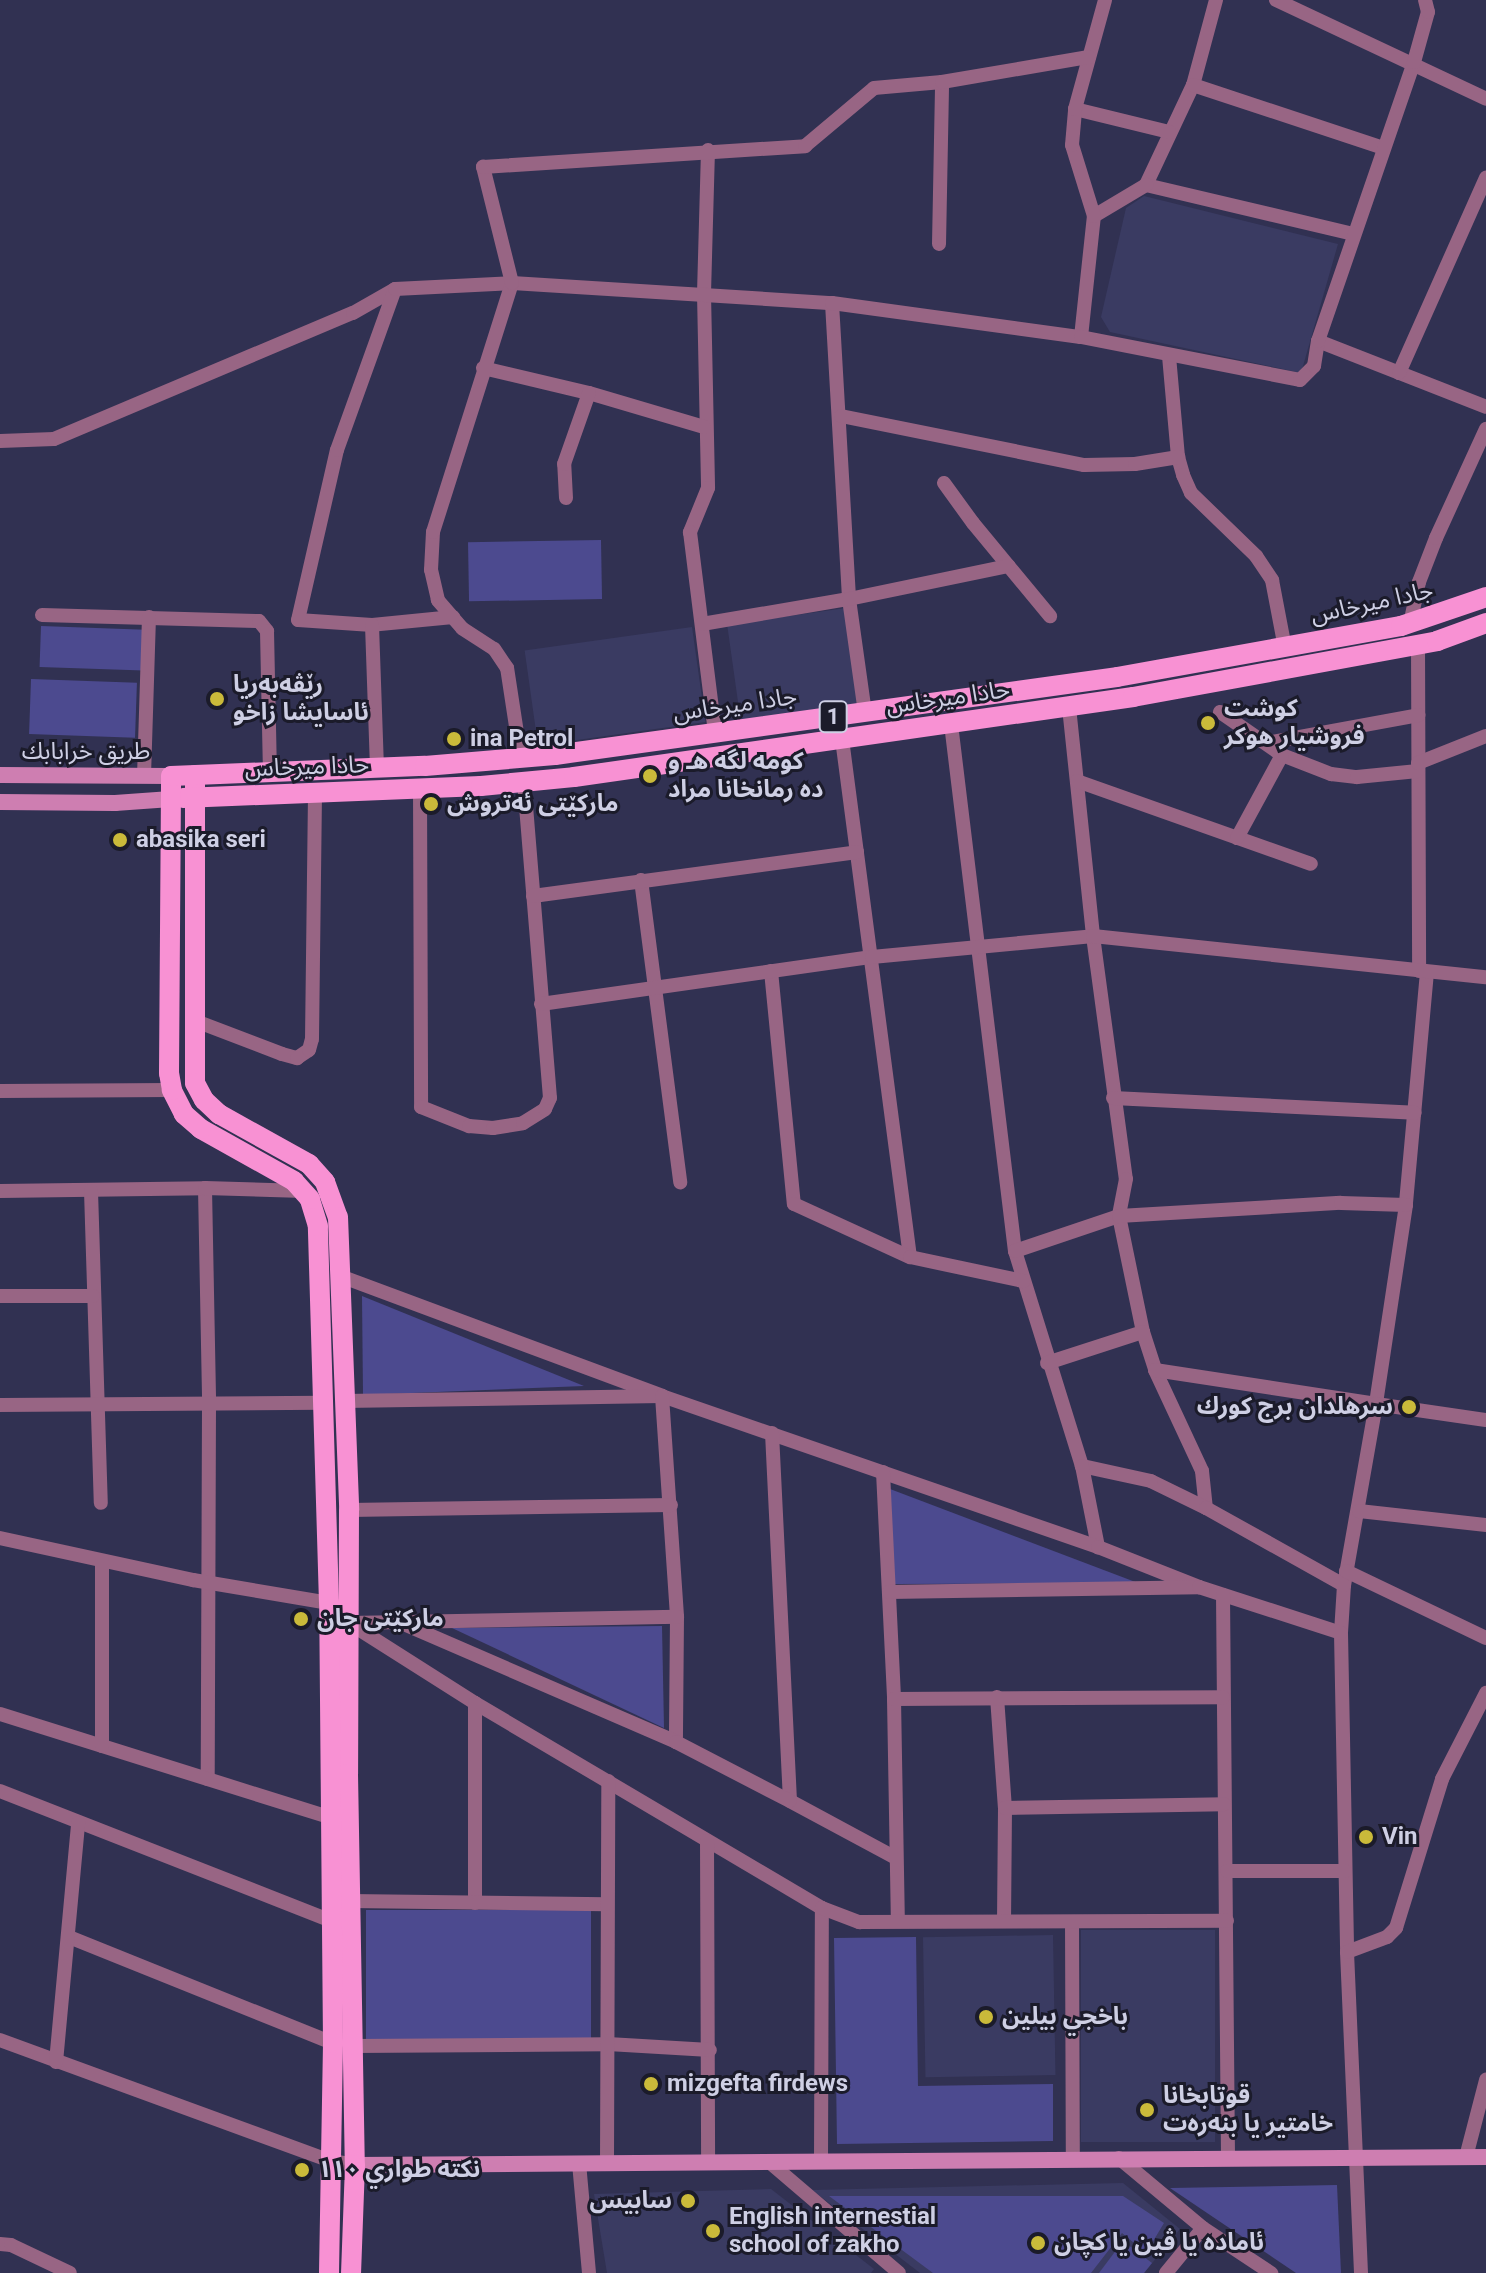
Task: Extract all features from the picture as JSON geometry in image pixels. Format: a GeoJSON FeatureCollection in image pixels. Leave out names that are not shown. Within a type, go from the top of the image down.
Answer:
{"type":"FeatureCollection","features":[{"type":"Feature","properties":{"kind":"main road","name":"جادا ميرخاس"},"geometry":{"type":"LineString","coordinates":[[171,776],[521,759],[865,713],[1285,648],[1410,624],[1486,597]]}},
{"type":"Feature","properties":{"kind":"main road","name":"حادا ميرخاس"},"geometry":{"type":"LineString","coordinates":[[171,799],[524,783],[1069,707],[1418,644],[1486,623]]}},
{"type":"Feature","properties":{"kind":"main road","name":"طريق خرابابك"},"geometry":{"type":"LineString","coordinates":[[0,775],[171,776]]}},
{"type":"Feature","properties":{"kind":"main road"},"geometry":{"type":"LineString","coordinates":[[195,775],[193,1074],[204,1100],[219,1114],[299,1157],[325,1182],[338,1217],[349,1549],[350,1901],[343,2044],[331,2161],[329,2273]]}},
{"type":"Feature","properties":{"kind":"main road"},"geometry":{"type":"LineString","coordinates":[[171,776],[169,1073],[172,1090],[184,1114],[201,1129],[282,1173],[304,1191],[314,1208],[318,1226],[328,1546],[331,1921],[355,2165],[351,2273]]}},
{"type":"Feature","properties":{"kind":"main road"},"geometry":{"type":"LineString","coordinates":[[0,802],[93,803],[171,799]]}},
{"type":"Feature","properties":{"kind":"main road"},"geometry":{"type":"LineString","coordinates":[[327,1517],[334,1525],[348,1515]]}},
{"type":"Feature","properties":{"kind":"main road"},"geometry":{"type":"LineString","coordinates":[[328,1546],[337,1541],[349,1549]]}},
{"type":"Feature","properties":{"kind":"main road"},"geometry":{"type":"LineString","coordinates":[[355,2165],[1486,2157]]}},
{"type":"Feature","properties":{"kind":"street"},"geometry":{"type":"LineString","coordinates":[[1081,337],[1094,216],[1072,145],[1075,109],[1105,0]]}},
{"type":"Feature","properties":{"kind":"street"},"geometry":{"type":"LineString","coordinates":[[1094,216],[1146,185],[1193,85],[1216,0]]}},
{"type":"Feature","properties":{"kind":"street"},"geometry":{"type":"LineString","coordinates":[[1276,0],[1414,62],[1486,99]]}},
{"type":"Feature","properties":{"kind":"street"},"geometry":{"type":"LineString","coordinates":[[0,441],[54,439],[353,313],[395,289],[512,283],[832,303],[1081,337],[1294,380],[1311,372],[1353,234],[1414,62],[1428,12],[1425,0]]}},
{"type":"Feature","properties":{"kind":"street"},"geometry":{"type":"LineString","coordinates":[[521,759],[507,668],[494,649],[462,628],[438,600],[431,570],[433,532],[512,283],[483,167],[805,146],[874,88],[942,82],[1089,57]]}},
{"type":"Feature","properties":{"kind":"street"},"geometry":{"type":"LineString","coordinates":[[939,244],[942,82]]}},
{"type":"Feature","properties":{"kind":"street"},"geometry":{"type":"LineString","coordinates":[[1193,85],[1384,148]]}},
{"type":"Feature","properties":{"kind":"street"},"geometry":{"type":"LineString","coordinates":[[1075,109],[1169,132]]}},
{"type":"Feature","properties":{"kind":"street"},"geometry":{"type":"LineString","coordinates":[[708,150],[704,294],[704,427],[708,488],[690,532],[715,733]]}},
{"type":"Feature","properties":{"kind":"street"},"geometry":{"type":"LineString","coordinates":[[1399,373],[1486,178]]}},
{"type":"Feature","properties":{"kind":"street"},"geometry":{"type":"LineString","coordinates":[[1146,185],[1353,234]]}},
{"type":"Feature","properties":{"kind":"street"},"geometry":{"type":"LineString","coordinates":[[395,289],[337,450],[298,620],[372,625],[453,617]]}},
{"type":"Feature","properties":{"kind":"street"},"geometry":{"type":"LineString","coordinates":[[832,303],[841,416],[849,599],[865,713]]}},
{"type":"Feature","properties":{"kind":"street"},"geometry":{"type":"LineString","coordinates":[[1318,341],[1486,407]]}},
{"type":"Feature","properties":{"kind":"street"},"geometry":{"type":"LineString","coordinates":[[1169,356],[1178,457],[1191,493],[1256,556],[1272,580],[1285,648]]}},
{"type":"Feature","properties":{"kind":"street"},"geometry":{"type":"LineString","coordinates":[[483,368],[589,393],[704,427]]}},
{"type":"Feature","properties":{"kind":"street"},"geometry":{"type":"LineString","coordinates":[[566,498],[564,464],[589,393]]}},
{"type":"Feature","properties":{"kind":"street"},"geometry":{"type":"LineString","coordinates":[[841,416],[1084,465],[1135,464],[1178,457]]}},
{"type":"Feature","properties":{"kind":"street"},"geometry":{"type":"LineString","coordinates":[[1410,624],[1419,582],[1436,538],[1486,429]]}},
{"type":"Feature","properties":{"kind":"street"},"geometry":{"type":"LineString","coordinates":[[944,483],[1050,616]]}},
{"type":"Feature","properties":{"kind":"street"},"geometry":{"type":"LineString","coordinates":[[702,624],[849,599],[1009,566]]}},
{"type":"Feature","properties":{"kind":"street"},"geometry":{"type":"LineString","coordinates":[[42,615],[255,619],[263,623],[267,631],[270,772]]}},
{"type":"Feature","properties":{"kind":"street"},"geometry":{"type":"LineString","coordinates":[[144,776],[149,617]]}},
{"type":"Feature","properties":{"kind":"street"},"geometry":{"type":"LineString","coordinates":[[372,625],[377,768]]}},
{"type":"Feature","properties":{"kind":"street"},"geometry":{"type":"LineString","coordinates":[[1361,2273],[1347,1952],[1341,1633],[1345,1578],[1359,1511],[1406,1205],[1415,1113],[1423,972],[1418,644]]}},
{"type":"Feature","properties":{"kind":"street"},"geometry":{"type":"LineString","coordinates":[[1069,707],[1093,936],[1126,1179],[1119,1216],[1143,1332],[1155,1370],[1202,1471],[1206,1508]]}},
{"type":"Feature","properties":{"kind":"street"},"geometry":{"type":"LineString","coordinates":[[1220,712],[1282,755],[1318,770],[1357,777],[1418,767],[1486,736]]}},
{"type":"Feature","properties":{"kind":"street"},"geometry":{"type":"LineString","coordinates":[[1266,743],[1418,715]]}},
{"type":"Feature","properties":{"kind":"street"},"geometry":{"type":"LineString","coordinates":[[951,724],[1015,1251],[1047,1363],[1082,1466],[1098,1547]]}},
{"type":"Feature","properties":{"kind":"street"},"geometry":{"type":"LineString","coordinates":[[842,739],[910,1257]]}},
{"type":"Feature","properties":{"kind":"street"},"geometry":{"type":"LineString","coordinates":[[1237,838],[1282,755]]}},
{"type":"Feature","properties":{"kind":"street"},"geometry":{"type":"LineString","coordinates":[[1077,781],[1311,864]]}},
{"type":"Feature","properties":{"kind":"street"},"geometry":{"type":"LineString","coordinates":[[420,789],[421,1107],[469,1126],[493,1128],[523,1123],[545,1109],[550,1098],[524,783]]}},
{"type":"Feature","properties":{"kind":"street"},"geometry":{"type":"LineString","coordinates":[[193,1020],[297,1058],[309,1050],[312,1039],[315,793]]}},
{"type":"Feature","properties":{"kind":"street"},"geometry":{"type":"LineString","coordinates":[[533,896],[857,852]]}},
{"type":"Feature","properties":{"kind":"street"},"geometry":{"type":"LineString","coordinates":[[641,880],[680,1182]]}},
{"type":"Feature","properties":{"kind":"street"},"geometry":{"type":"LineString","coordinates":[[541,1004],[872,957],[1093,936],[1486,977]]}},
{"type":"Feature","properties":{"kind":"street"},"geometry":{"type":"LineString","coordinates":[[771,971],[794,1204],[910,1257],[1023,1281]]}},
{"type":"Feature","properties":{"kind":"street"},"geometry":{"type":"LineString","coordinates":[[0,1091],[172,1090]]}},
{"type":"Feature","properties":{"kind":"street"},"geometry":{"type":"LineString","coordinates":[[1113,1098],[1415,1113]]}},
{"type":"Feature","properties":{"kind":"street"},"geometry":{"type":"LineString","coordinates":[[0,1191],[205,1188],[304,1191]]}},
{"type":"Feature","properties":{"kind":"street"},"geometry":{"type":"LineString","coordinates":[[205,1188],[209,1405],[206,1582],[208,1779]]}},
{"type":"Feature","properties":{"kind":"street"},"geometry":{"type":"LineString","coordinates":[[91,1191],[101,1503]]}},
{"type":"Feature","properties":{"kind":"street"},"geometry":{"type":"LineString","coordinates":[[1015,1251],[1119,1216],[1341,1203],[1406,1205]]}},
{"type":"Feature","properties":{"kind":"street"},"geometry":{"type":"LineString","coordinates":[[340,1276],[662,1396],[1098,1547],[1199,1587],[1341,1633]]}},
{"type":"Feature","properties":{"kind":"street"},"geometry":{"type":"LineString","coordinates":[[0,1296],[93,1296]]}},
{"type":"Feature","properties":{"kind":"street"},"geometry":{"type":"LineString","coordinates":[[1047,1363],[1143,1332]]}},
{"type":"Feature","properties":{"kind":"street"},"geometry":{"type":"LineString","coordinates":[[1155,1370],[1486,1420]]}},
{"type":"Feature","properties":{"kind":"street"},"geometry":{"type":"LineString","coordinates":[[344,1401],[662,1396]]}},
{"type":"Feature","properties":{"kind":"street"},"geometry":{"type":"LineString","coordinates":[[662,1396],[677,1617],[676,1742]]}},
{"type":"Feature","properties":{"kind":"street"},"geometry":{"type":"LineString","coordinates":[[0,1405],[323,1403]]}},
{"type":"Feature","properties":{"kind":"street"},"geometry":{"type":"LineString","coordinates":[[772,1433],[790,1801]]}},
{"type":"Feature","properties":{"kind":"street"},"geometry":{"type":"LineString","coordinates":[[1082,1466],[1143,1478],[1345,1578],[1486,1638]]}},
{"type":"Feature","properties":{"kind":"street"},"geometry":{"type":"LineString","coordinates":[[883,1472],[894,1699],[898,1921]]}},
{"type":"Feature","properties":{"kind":"street"},"geometry":{"type":"LineString","coordinates":[[348,1515],[671,1505]]}},
{"type":"Feature","properties":{"kind":"street"},"geometry":{"type":"LineString","coordinates":[[1359,1511],[1486,1525]]}},
{"type":"Feature","properties":{"kind":"street"},"geometry":{"type":"LineString","coordinates":[[0,1538],[206,1582],[329,1603]]}},
{"type":"Feature","properties":{"kind":"street"},"geometry":{"type":"LineString","coordinates":[[102,1561],[102,1746]]}},
{"type":"Feature","properties":{"kind":"street"},"geometry":{"type":"LineString","coordinates":[[889,1592],[1199,1587]]}},
{"type":"Feature","properties":{"kind":"street"},"geometry":{"type":"LineString","coordinates":[[1223,1595],[1228,2157]]}},
{"type":"Feature","properties":{"kind":"street"},"geometry":{"type":"LineString","coordinates":[[349,1623],[677,1617]]}},
{"type":"Feature","properties":{"kind":"street"},"geometry":{"type":"LineString","coordinates":[[397,1621],[676,1742],[896,1858]]}},
{"type":"Feature","properties":{"kind":"street"},"geometry":{"type":"LineString","coordinates":[[349,1623],[475,1703],[707,1841],[822,1908],[859,1922],[1227,1921]]}},
{"type":"Feature","properties":{"kind":"street"},"geometry":{"type":"LineString","coordinates":[[1347,1952],[1387,1937],[1396,1928],[1442,1779],[1486,1693]]}},
{"type":"Feature","properties":{"kind":"street"},"geometry":{"type":"LineString","coordinates":[[997,1697],[1005,1808],[1004,1921]]}},
{"type":"Feature","properties":{"kind":"street"},"geometry":{"type":"LineString","coordinates":[[894,1699],[1223,1697]]}},
{"type":"Feature","properties":{"kind":"street"},"geometry":{"type":"LineString","coordinates":[[475,1703],[475,1903]]}},
{"type":"Feature","properties":{"kind":"street"},"geometry":{"type":"LineString","coordinates":[[0,1714],[329,1817]]}},
{"type":"Feature","properties":{"kind":"street"},"geometry":{"type":"LineString","coordinates":[[607,2162],[608,1781]]}},
{"type":"Feature","properties":{"kind":"street"},"geometry":{"type":"LineString","coordinates":[[0,1791],[331,1921]]}},
{"type":"Feature","properties":{"kind":"street"},"geometry":{"type":"LineString","coordinates":[[1005,1808],[1224,1804]]}},
{"type":"Feature","properties":{"kind":"street"},"geometry":{"type":"LineString","coordinates":[[56,2062],[78,1823]]}},
{"type":"Feature","properties":{"kind":"street"},"geometry":{"type":"LineString","coordinates":[[707,1841],[708,2161]]}},
{"type":"Feature","properties":{"kind":"street"},"geometry":{"type":"LineString","coordinates":[[1227,1871],[1345,1871]]}},
{"type":"Feature","properties":{"kind":"street"},"geometry":{"type":"LineString","coordinates":[[350,1901],[606,1904]]}},
{"type":"Feature","properties":{"kind":"street"},"geometry":{"type":"LineString","coordinates":[[821,2161],[822,1908]]}},
{"type":"Feature","properties":{"kind":"street"},"geometry":{"type":"LineString","coordinates":[[1072,1922],[1073,2158]]}},
{"type":"Feature","properties":{"kind":"street"},"geometry":{"type":"LineString","coordinates":[[69,1937],[343,2044],[608,2044],[710,2050]]}},
{"type":"Feature","properties":{"kind":"street"},"geometry":{"type":"LineString","coordinates":[[0,2040],[331,2161],[355,2165]]}},
{"type":"Feature","properties":{"kind":"street"},"geometry":{"type":"LineString","coordinates":[[1466,2157],[1486,2080]]}},
{"type":"Feature","properties":{"kind":"street"},"geometry":{"type":"LineString","coordinates":[[1119,2158],[1250,2268],[1271,2273]]}},
{"type":"Feature","properties":{"kind":"street"},"geometry":{"type":"LineString","coordinates":[[768,2161],[897,2272]]}},
{"type":"Feature","properties":{"kind":"street"},"geometry":{"type":"LineString","coordinates":[[579,2163],[589,2273]]}},
{"type":"Feature","properties":{"kind":"street"},"geometry":{"type":"LineString","coordinates":[[1166,2273],[1203,2228]]}},
{"type":"Feature","properties":{"kind":"street"},"geometry":{"type":"LineString","coordinates":[[0,2244],[11,2245],[70,2273]]}},
{"type":"Feature","properties":{"kind":"shaded area"},"geometry":{"type":"Polygon","coordinates":[[[1144,196],[1338,244],[1301,373],[1110,332],[1101,317],[1126,208],[1144,196]]]}},
{"type":"Feature","properties":{"kind":"shaded area"},"geometry":{"type":"Polygon","coordinates":[[[601,540],[602,599],[469,601],[468,542],[601,540]]]}},
{"type":"Feature","properties":{"kind":"shaded area"},"geometry":{"type":"Polygon","coordinates":[[[846,608],[859,703],[741,720],[727,625],[846,608]]]}},
{"type":"Feature","properties":{"kind":"shaded area"},"geometry":{"type":"Polygon","coordinates":[[[41,626],[145,630],[144,671],[40,667],[41,626]]]}},
{"type":"Feature","properties":{"kind":"shaded area"},"geometry":{"type":"Polygon","coordinates":[[[692,627],[705,722],[538,746],[525,651],[692,627]]]}},
{"type":"Feature","properties":{"kind":"shaded area"},"geometry":{"type":"Polygon","coordinates":[[[31,679],[137,683],[135,738],[29,734],[31,679]]]}},
{"type":"Feature","properties":{"kind":"shaded area"},"geometry":{"type":"Polygon","coordinates":[[[362,1296],[584,1386],[363,1395],[362,1296]]]}},
{"type":"Feature","properties":{"kind":"shaded area"},"geometry":{"type":"Polygon","coordinates":[[[890,1489],[1138,1583],[894,1584],[890,1489]]]}},
{"type":"Feature","properties":{"kind":"shaded area"},"geometry":{"type":"Polygon","coordinates":[[[662,1626],[664,1728],[452,1628],[662,1626]]]}},
{"type":"Feature","properties":{"kind":"shaded area"},"geometry":{"type":"Polygon","coordinates":[[[366,1910],[591,1910],[591,2039],[366,2039],[366,1910]]]}},
{"type":"Feature","properties":{"kind":"shaded area"},"geometry":{"type":"Polygon","coordinates":[[[1081,1930],[1215,1930],[1215,2142],[1081,2142],[1081,1930]]]}},
{"type":"Feature","properties":{"kind":"shaded area"},"geometry":{"type":"Polygon","coordinates":[[[1053,1935],[1055,2075],[925,2077],[923,1937],[1053,1935]]]}},
{"type":"Feature","properties":{"kind":"shaded area"},"geometry":{"type":"Polygon","coordinates":[[[916,1937],[918,2086],[1053,2084],[1053,2141],[837,2144],[834,1938],[916,1937]]]}},
{"type":"Feature","properties":{"kind":"shaded area"},"geometry":{"type":"Polygon","coordinates":[[[1123,2183],[1180,2229],[1144,2273],[920,2273],[812,2190],[1123,2183]]]}},
{"type":"Feature","properties":{"kind":"shaded area"},"geometry":{"type":"Polygon","coordinates":[[[1337,2185],[1341,2273],[1296,2273],[1170,2188],[1337,2185]]]}},
{"type":"Feature","properties":{"kind":"shaded area","name":"English internestial school of zakho"},"geometry":{"type":"Polygon","coordinates":[[[771,2189],[874,2269],[871,2273],[607,2273],[594,2194],[771,2189]]]}},
{"type":"Feature","properties":{"kind":"shaded area"},"geometry":{"type":"Polygon","coordinates":[[[829,2196],[1123,2196],[1164,2223],[1146,2253],[1122,2233],[1091,2273],[933,2273],[829,2196]]]}},
{"type":"Feature","properties":{"kind":"shaded area"},"geometry":{"type":"Polygon","coordinates":[[[1123,2241],[1152,2263],[1144,2273],[1099,2273],[1123,2241]]]}},
{"type":"Feature","properties":{"kind":"place","name":"رێڤه‌به‌ريا ئاسايشا زاخو"},"geometry":{"type":"Point","coordinates":[217,699]}},
{"type":"Feature","properties":{"kind":"place","name":"كوشت فروشيار هوكر"},"geometry":{"type":"Point","coordinates":[1208,723]}},
{"type":"Feature","properties":{"kind":"place","name":"ina Petrol"},"geometry":{"type":"Point","coordinates":[454,739]}},
{"type":"Feature","properties":{"kind":"place","name":"كومه لگه هـ و ده رمانخانا مراد"},"geometry":{"type":"Point","coordinates":[650,776]}},
{"type":"Feature","properties":{"kind":"place","name":"مارکێتی ئەتروش"},"geometry":{"type":"Point","coordinates":[431,804]}},
{"type":"Feature","properties":{"kind":"place","name":"abasika seri"},"geometry":{"type":"Point","coordinates":[120,840]}},
{"type":"Feature","properties":{"kind":"place","name":"سرهلدان برج كورك"},"geometry":{"type":"Point","coordinates":[1409,1407]}},
{"type":"Feature","properties":{"kind":"place","name":"مارکێتی جان"},"geometry":{"type":"Point","coordinates":[301,1619]}},
{"type":"Feature","properties":{"kind":"place","name":"Vin"},"geometry":{"type":"Point","coordinates":[1366,1837]}},
{"type":"Feature","properties":{"kind":"place","name":"باخجي بيلين"},"geometry":{"type":"Point","coordinates":[986,2017]}},
{"type":"Feature","properties":{"kind":"place","name":"mizgefta firdews"},"geometry":{"type":"Point","coordinates":[651,2084]}},
{"type":"Feature","properties":{"kind":"place","name":"قوتابخانا خامتیر یا بنەرەت"},"geometry":{"type":"Point","coordinates":[1147,2110]}},
{"type":"Feature","properties":{"kind":"place","name":"نكته طواري ١١٠"},"geometry":{"type":"Point","coordinates":[302,2170]}},
{"type":"Feature","properties":{"kind":"place","name":"سابيس"},"geometry":{"type":"Point","coordinates":[688,2201]}},
{"type":"Feature","properties":{"kind":"place","name":"English internestial school of zakho"},"geometry":{"type":"Point","coordinates":[713,2231]}},
{"type":"Feature","properties":{"kind":"place","name":"ئاماده یا ڤین یا کچان"},"geometry":{"type":"Point","coordinates":[1038,2243]}}]}
